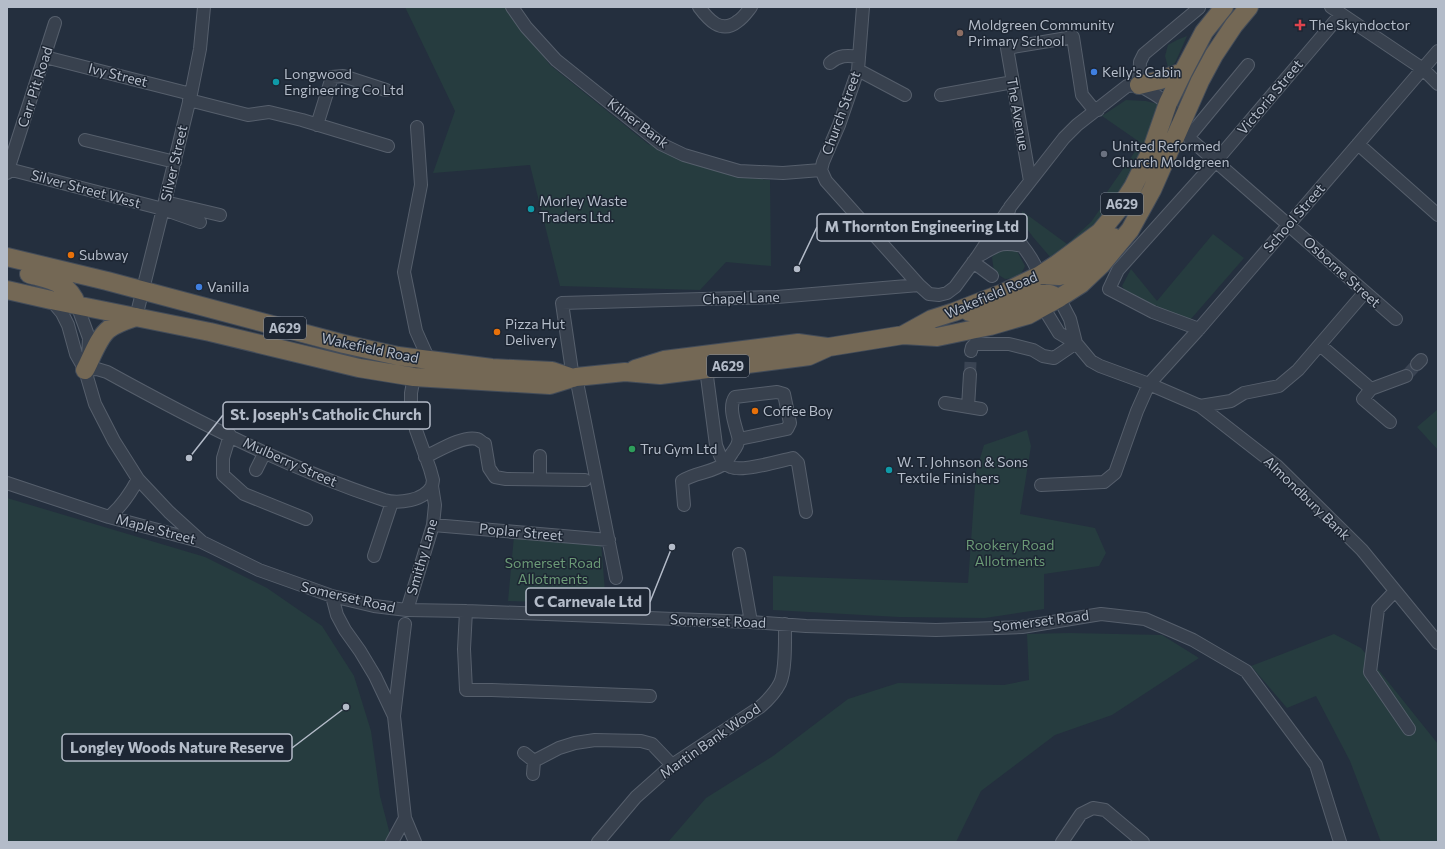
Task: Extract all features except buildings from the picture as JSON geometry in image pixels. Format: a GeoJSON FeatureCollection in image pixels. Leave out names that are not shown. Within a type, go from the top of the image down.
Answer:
{"type":"FeatureCollection","features":[{"type":"Feature","properties":{"kind":"highway","name":"Wakefield Road"},"geometry":{"type":"LineString","coordinates":[[903,335],[932,320],[1003,293],[1040,275],[1058,264],[1100,232],[1118,210],[1144,167],[1168,104],[1183,72],[1204,32],[1224,7]]}},
{"type":"Feature","properties":{"kind":"highway","name":"Wakefield Road"},"geometry":{"type":"LineString","coordinates":[[7,290],[210,332],[359,368],[414,377],[550,385],[575,377],[625,372],[660,375],[809,356],[829,347],[903,335],[937,337],[990,326],[1028,315],[1041,300],[1059,298],[1082,284],[1101,265],[1130,230],[1185,133],[1198,85],[1214,55],[1244,10]]}},
{"type":"Feature","properties":{"kind":"highway"},"geometry":{"type":"LineString","coordinates":[[1139,84],[1160,80],[1183,72]]}},
{"type":"Feature","properties":{"kind":"highway"},"geometry":{"type":"LineString","coordinates":[[1040,275],[1059,276],[1073,272],[1112,238],[1130,230]]}},
{"type":"Feature","properties":{"kind":"highway","name":"Wakefield Road"},"geometry":{"type":"LineString","coordinates":[[7,257],[143,290],[344,344],[398,356],[492,368],[552,371],[575,377]]}},
{"type":"Feature","properties":{"kind":"highway"},"geometry":{"type":"LineString","coordinates":[[7,268],[60,283],[70,291],[77,305]]}},
{"type":"Feature","properties":{"kind":"highway"},"geometry":{"type":"LineString","coordinates":[[954,312],[994,311],[1041,300]]}},
{"type":"Feature","properties":{"kind":"highway"},"geometry":{"type":"LineString","coordinates":[[85,370],[100,340],[108,330],[119,323],[136,317]]}},
{"type":"Feature","properties":{"kind":"highway","name":"Wakefield Road"},"geometry":{"type":"LineString","coordinates":[[625,372],[664,360],[798,343],[829,347]]}},
{"type":"Feature","properties":{"kind":"street","name":"Silver Street"},"geometry":{"type":"LineString","coordinates":[[136,317],[190,97],[200,49],[204,7]]}},
{"type":"Feature","properties":{"kind":"street","name":"Kilner Bank"},"geometry":{"type":"LineString","coordinates":[[512,7],[526,27],[556,60],[661,144],[684,155],[739,171],[783,173],[822,170]]}},
{"type":"Feature","properties":{"kind":"street"},"geometry":{"type":"LineString","coordinates":[[699,7],[715,25],[723,26],[738,22],[751,7]]}},
{"type":"Feature","properties":{"kind":"street","name":"Church Street"},"geometry":{"type":"LineString","coordinates":[[822,170],[823,162],[839,125],[858,70],[863,7]]}},
{"type":"Feature","properties":{"kind":"street"},"geometry":{"type":"LineString","coordinates":[[1204,32],[1214,7]]}},
{"type":"Feature","properties":{"kind":"street"},"geometry":{"type":"LineString","coordinates":[[1139,84],[1140,62],[1144,54],[1198,8]]}},
{"type":"Feature","properties":{"kind":"street"},"geometry":{"type":"LineString","coordinates":[[1336,10],[1422,69],[1438,84]]}},
{"type":"Feature","properties":{"kind":"street","name":"Victoria Street"},"geometry":{"type":"LineString","coordinates":[[1199,329],[1153,312],[1109,289],[1118,270],[1216,161],[1336,10]]}},
{"type":"Feature","properties":{"kind":"street","name":"Carr Pit Road"},"geometry":{"type":"LineString","coordinates":[[8,171],[56,23]]}},
{"type":"Feature","properties":{"kind":"street","name":"The Avenue"},"geometry":{"type":"LineString","coordinates":[[1030,181],[1006,48],[1073,37],[1082,96],[1091,106],[1098,110]]}},
{"type":"Feature","properties":{"kind":"street","name":"School Street"},"geometry":{"type":"LineString","coordinates":[[1149,384],[1199,329],[1438,51]]}},
{"type":"Feature","properties":{"kind":"street"},"geometry":{"type":"LineString","coordinates":[[830,63],[837,57],[847,55],[859,57]]}},
{"type":"Feature","properties":{"kind":"street","name":"Ivy Street"},"geometry":{"type":"LineString","coordinates":[[45,57],[190,97],[248,115],[269,112],[388,146]]}},
{"type":"Feature","properties":{"kind":"street"},"geometry":{"type":"LineString","coordinates":[[822,170],[826,181],[919,286],[929,294],[939,295],[947,293],[955,287],[1010,207],[1064,138],[1077,125],[1127,86],[1139,84],[1168,104],[1175,112],[1185,133],[1191,134],[1236,72],[1248,65]]}},
{"type":"Feature","properties":{"kind":"street"},"geometry":{"type":"LineString","coordinates":[[858,70],[905,95]]}},
{"type":"Feature","properties":{"kind":"street"},"geometry":{"type":"LineString","coordinates":[[317,125],[332,77],[343,76],[386,90]]}},
{"type":"Feature","properties":{"kind":"street"},"geometry":{"type":"LineString","coordinates":[[941,95],[1012,82]]}},
{"type":"Feature","properties":{"kind":"street"},"geometry":{"type":"LineString","coordinates":[[414,377],[420,368],[429,360],[416,331],[404,272],[421,185],[418,127]]}},
{"type":"Feature","properties":{"kind":"street","name":"Osborne Street"},"geometry":{"type":"LineString","coordinates":[[1185,133],[1396,320]]}},
{"type":"Feature","properties":{"kind":"street"},"geometry":{"type":"LineString","coordinates":[[86,140],[175,162]]}},
{"type":"Feature","properties":{"kind":"street"},"geometry":{"type":"LineString","coordinates":[[1358,144],[1438,215]]}},
{"type":"Feature","properties":{"kind":"street","name":"Silver Street West"},"geometry":{"type":"LineString","coordinates":[[8,171],[164,206]]}},
{"type":"Feature","properties":{"kind":"street"},"geometry":{"type":"LineString","coordinates":[[164,206],[220,215]]}},
{"type":"Feature","properties":{"kind":"street"},"geometry":{"type":"LineString","coordinates":[[164,206],[200,222]]}},
{"type":"Feature","properties":{"kind":"street"},"geometry":{"type":"LineString","coordinates":[[1010,207],[1008,223],[1040,275],[1041,300]]}},
{"type":"Feature","properties":{"kind":"street"},"geometry":{"type":"LineString","coordinates":[[975,260],[998,245],[1009,243],[1022,246]]}},
{"type":"Feature","properties":{"kind":"street"},"geometry":{"type":"LineString","coordinates":[[975,260],[992,276]]}},
{"type":"Feature","properties":{"kind":"street","name":"Chapel Lane"},"geometry":{"type":"LineString","coordinates":[[575,377],[562,303],[777,297],[919,286]]}},
{"type":"Feature","properties":{"kind":"street"},"geometry":{"type":"LineString","coordinates":[[1200,406],[1230,401],[1244,393],[1279,386],[1298,370],[1365,292]]}},
{"type":"Feature","properties":{"kind":"street","name":"Almondbury Bank"},"geometry":{"type":"LineString","coordinates":[[1059,298],[1070,319],[1076,343]]}},
{"type":"Feature","properties":{"kind":"street","name":"Somerset Road"},"geometry":{"type":"LineString","coordinates":[[51,300],[62,314],[68,325],[76,354],[85,370],[95,404],[114,441],[138,479],[169,512],[202,542],[259,570],[297,585],[332,596],[374,606],[407,610],[466,611],[936,630],[1022,626],[1101,614],[1145,619],[1193,640],[1246,672],[1316,765],[1340,842]]}},
{"type":"Feature","properties":{"kind":"street","name":"Almondbury Bank"},"geometry":{"type":"LineString","coordinates":[[1041,300],[1059,333],[1076,343],[1091,361],[1200,406],[1277,466],[1362,550],[1438,643]]}},
{"type":"Feature","properties":{"kind":"street","name":"Somerset Road"},"geometry":{"type":"LineString","coordinates":[[77,305],[88,338],[89,352],[85,370]]}},
{"type":"Feature","properties":{"kind":"street"},"geometry":{"type":"LineString","coordinates":[[971,351],[975,344],[1034,344],[1043,356],[1054,358],[1076,343]]}},
{"type":"Feature","properties":{"kind":"street"},"geometry":{"type":"LineString","coordinates":[[1320,345],[1371,389]]}},
{"type":"Feature","properties":{"kind":"street","name":"Mulberry Street"},"geometry":{"type":"LineString","coordinates":[[85,370],[97,369],[107,372],[168,406],[265,452],[310,473],[365,494],[392,502],[421,496],[429,491],[432,486]]}},
{"type":"Feature","properties":{"kind":"street"},"geometry":{"type":"LineString","coordinates":[[706,369],[716,445],[719,454],[732,468],[743,468],[793,458],[798,463],[806,512]]}},
{"type":"Feature","properties":{"kind":"street"},"geometry":{"type":"LineString","coordinates":[[968,407],[970,374]]}},
{"type":"Feature","properties":{"kind":"street"},"geometry":{"type":"LineString","coordinates":[[1390,422],[1362,399],[1371,389],[1406,376]]}},
{"type":"Feature","properties":{"kind":"street","name":"Smithy Lane"},"geometry":{"type":"LineString","coordinates":[[407,610],[432,525],[435,504],[432,486],[433,480],[416,430],[411,408],[411,393],[414,377]]}},
{"type":"Feature","properties":{"kind":"street"},"geometry":{"type":"LineString","coordinates":[[575,377],[616,578]]}},
{"type":"Feature","properties":{"kind":"street"},"geometry":{"type":"LineString","coordinates":[[1041,485],[1104,482],[1115,473],[1137,411],[1149,384]]}},
{"type":"Feature","properties":{"kind":"street"},"geometry":{"type":"LineString","coordinates":[[684,504],[682,481],[686,478],[708,472],[725,462],[736,447],[739,439],[732,408],[732,401],[734,397],[777,392],[784,394],[790,423],[787,429],[739,439]]}},
{"type":"Feature","properties":{"kind":"street"},"geometry":{"type":"LineString","coordinates":[[945,402],[981,409]]}},
{"type":"Feature","properties":{"kind":"street"},"geometry":{"type":"LineString","coordinates":[[230,435],[222,458],[222,475],[244,494],[306,519]]}},
{"type":"Feature","properties":{"kind":"street"},"geometry":{"type":"LineString","coordinates":[[425,457],[456,442],[469,438],[478,439],[485,444],[490,468],[494,477],[506,479],[585,480]]}},
{"type":"Feature","properties":{"kind":"street"},"geometry":{"type":"LineString","coordinates":[[256,470],[265,452]]}},
{"type":"Feature","properties":{"kind":"street"},"geometry":{"type":"LineString","coordinates":[[540,456],[540,479]]}},
{"type":"Feature","properties":{"kind":"street","name":"Maple Street"},"geometry":{"type":"LineString","coordinates":[[109,517],[119,509],[138,479]]}},
{"type":"Feature","properties":{"kind":"street","name":"Maple Street"},"geometry":{"type":"LineString","coordinates":[[7,483],[109,517],[202,542]]}},
{"type":"Feature","properties":{"kind":"street"},"geometry":{"type":"LineString","coordinates":[[374,556],[392,502]]}},
{"type":"Feature","properties":{"kind":"street","name":"Poplar Street"},"geometry":{"type":"LineString","coordinates":[[432,525],[608,540]]}},
{"type":"Feature","properties":{"kind":"street"},"geometry":{"type":"LineString","coordinates":[[739,554],[751,622]]}},
{"type":"Feature","properties":{"kind":"street"},"geometry":{"type":"LineString","coordinates":[[1395,591],[1378,609],[1370,672],[1409,729]]}},
{"type":"Feature","properties":{"kind":"street"},"geometry":{"type":"LineString","coordinates":[[332,596],[337,615],[375,676],[394,716]]}},
{"type":"Feature","properties":{"kind":"street"},"geometry":{"type":"LineString","coordinates":[[466,611],[464,649],[466,690],[650,696]]}},
{"type":"Feature","properties":{"kind":"street"},"geometry":{"type":"LineString","coordinates":[[406,624],[394,716],[405,818],[415,842]]}},
{"type":"Feature","properties":{"kind":"street","name":"Martin Bank Wood"},"geometry":{"type":"LineString","coordinates":[[598,842],[636,797],[672,765],[760,707],[772,695],[781,682],[784,664],[786,624]]}},
{"type":"Feature","properties":{"kind":"street"},"geometry":{"type":"LineString","coordinates":[[534,761],[559,748],[575,743],[595,740],[641,741],[652,744],[672,765]]}},
{"type":"Feature","properties":{"kind":"street"},"geometry":{"type":"LineString","coordinates":[[524,754],[534,761]]}},
{"type":"Feature","properties":{"kind":"street"},"geometry":{"type":"LineString","coordinates":[[533,774],[534,761]]}},
{"type":"Feature","properties":{"kind":"street"},"geometry":{"type":"LineString","coordinates":[[1062,842],[1081,814],[1093,808],[1106,810],[1143,842]]}},
{"type":"Feature","properties":{"kind":"street"},"geometry":{"type":"LineString","coordinates":[[392,842],[405,818]]}},
{"type":"Feature","properties":{"kind":"green space"},"geometry":{"type":"Polygon","coordinates":[[[405,7],[506,7],[550,65],[648,144],[733,176],[770,180],[771,266],[726,262],[700,290],[560,286],[530,165],[433,173],[455,111],[405,7]]]}},
{"type":"Feature","properties":{"kind":"green space"},"geometry":{"type":"Polygon","coordinates":[[[1187,36],[1176,61],[1169,71],[1165,56],[1168,45],[1187,36]]]}},
{"type":"Feature","properties":{"kind":"green space"},"geometry":{"type":"Polygon","coordinates":[[[1126,100],[1146,101],[1158,104],[1148,136],[1126,185],[1097,225],[1051,258],[1022,222],[1022,211],[1067,244],[1091,222],[1110,195],[1107,192],[1141,143],[1102,116],[1126,100]]]}},
{"type":"Feature","properties":{"kind":"green space"},"geometry":{"type":"Polygon","coordinates":[[[1213,234],[1244,258],[1190,320],[1143,303],[1134,298],[1122,286],[1131,269],[1157,301],[1213,234]]]}},
{"type":"Feature","properties":{"kind":"green space"},"geometry":{"type":"Polygon","coordinates":[[[1001,249],[1017,251],[1025,266],[1019,278],[1005,279],[994,272],[992,257],[1001,249]]]}},
{"type":"Feature","properties":{"kind":"green space"},"geometry":{"type":"Polygon","coordinates":[[[1438,409],[1438,450],[1417,427],[1438,409]]]}},
{"type":"Feature","properties":{"kind":"green space","name":"Rookery Road Allotments"},"geometry":{"type":"Polygon","coordinates":[[[1027,430],[1031,446],[1020,514],[1095,528],[1106,553],[1099,566],[1044,574],[1044,609],[985,618],[899,617],[773,610],[773,576],[968,583],[976,472],[984,445],[1027,430]]]}},
{"type":"Feature","properties":{"kind":"green space"},"geometry":{"type":"Polygon","coordinates":[[[7,498],[205,557],[267,588],[322,626],[354,676],[371,731],[380,796],[392,842],[7,842],[7,498]]]}},
{"type":"Feature","properties":{"kind":"green space","name":"Somerset Road Allotments"},"geometry":{"type":"Polygon","coordinates":[[[514,536],[601,543],[606,604],[508,601],[514,536]]]}},
{"type":"Feature","properties":{"kind":"green space"},"geometry":{"type":"Polygon","coordinates":[[[1070,633],[1162,635],[1199,658],[1112,715],[1055,735],[981,791],[956,842],[668,842],[706,798],[773,756],[848,699],[898,683],[1004,685],[1029,680],[1027,634],[1070,633]]]}},
{"type":"Feature","properties":{"kind":"green space"},"geometry":{"type":"Polygon","coordinates":[[[1334,634],[1361,648],[1438,744],[1438,842],[1381,842],[1350,761],[1316,696],[1287,708],[1251,666],[1334,634]]]}},
{"type":"Feature","properties":{"kind":"tunnel"},"geometry":{"type":"LineString","coordinates":[[970,374],[971,351]]}},
{"type":"Feature","properties":{"kind":"tunnel"},"geometry":{"type":"LineString","coordinates":[[1406,376],[1417,364]]}},
{"type":"Feature","properties":{"kind":"place","name":"The Skyndoctor"},"geometry":{"type":"Point","coordinates":[1300,25]}},
{"type":"Feature","properties":{"kind":"place","name":"Moldgreen Community Primary School"},"geometry":{"type":"Point","coordinates":[960,33]}},
{"type":"Feature","properties":{"kind":"place","name":"Kelly's Cabin"},"geometry":{"type":"Point","coordinates":[1094,72]}},
{"type":"Feature","properties":{"kind":"place","name":"Longwood Engineering Co Ltd"},"geometry":{"type":"Point","coordinates":[276,82]}},
{"type":"Feature","properties":{"kind":"place","name":"United Reformed Church Moldgreen"},"geometry":{"type":"Point","coordinates":[1104,154]}},
{"type":"Feature","properties":{"kind":"place","name":"Morley Waste Traders Ltd."},"geometry":{"type":"Point","coordinates":[531,209]}},
{"type":"Feature","properties":{"kind":"place","name":"Subway"},"geometry":{"type":"Point","coordinates":[71,255]}},
{"type":"Feature","properties":{"kind":"place","name":"M Thornton Engineering Ltd"},"geometry":{"type":"Point","coordinates":[797,269]}},
{"type":"Feature","properties":{"kind":"place","name":"Vanilla"},"geometry":{"type":"Point","coordinates":[199,287]}},
{"type":"Feature","properties":{"kind":"place","name":"Pizza Hut Delivery"},"geometry":{"type":"Point","coordinates":[497,332]}},
{"type":"Feature","properties":{"kind":"place","name":"Coffee Boy"},"geometry":{"type":"Point","coordinates":[755,411]}},
{"type":"Feature","properties":{"kind":"place","name":"Tru Gym Ltd"},"geometry":{"type":"Point","coordinates":[632,449]}},
{"type":"Feature","properties":{"kind":"place","name":"St. Joseph's Catholic Church"},"geometry":{"type":"Point","coordinates":[189,458]}},
{"type":"Feature","properties":{"kind":"place","name":"W. T. Johnson & Sons Textile Finishers"},"geometry":{"type":"Point","coordinates":[889,470]}},
{"type":"Feature","properties":{"kind":"place","name":"C Carnevale Ltd"},"geometry":{"type":"Point","coordinates":[672,547]}},
{"type":"Feature","properties":{"kind":"place","name":"Longley Woods Nature Reserve"},"geometry":{"type":"Point","coordinates":[346,707]}}]}
